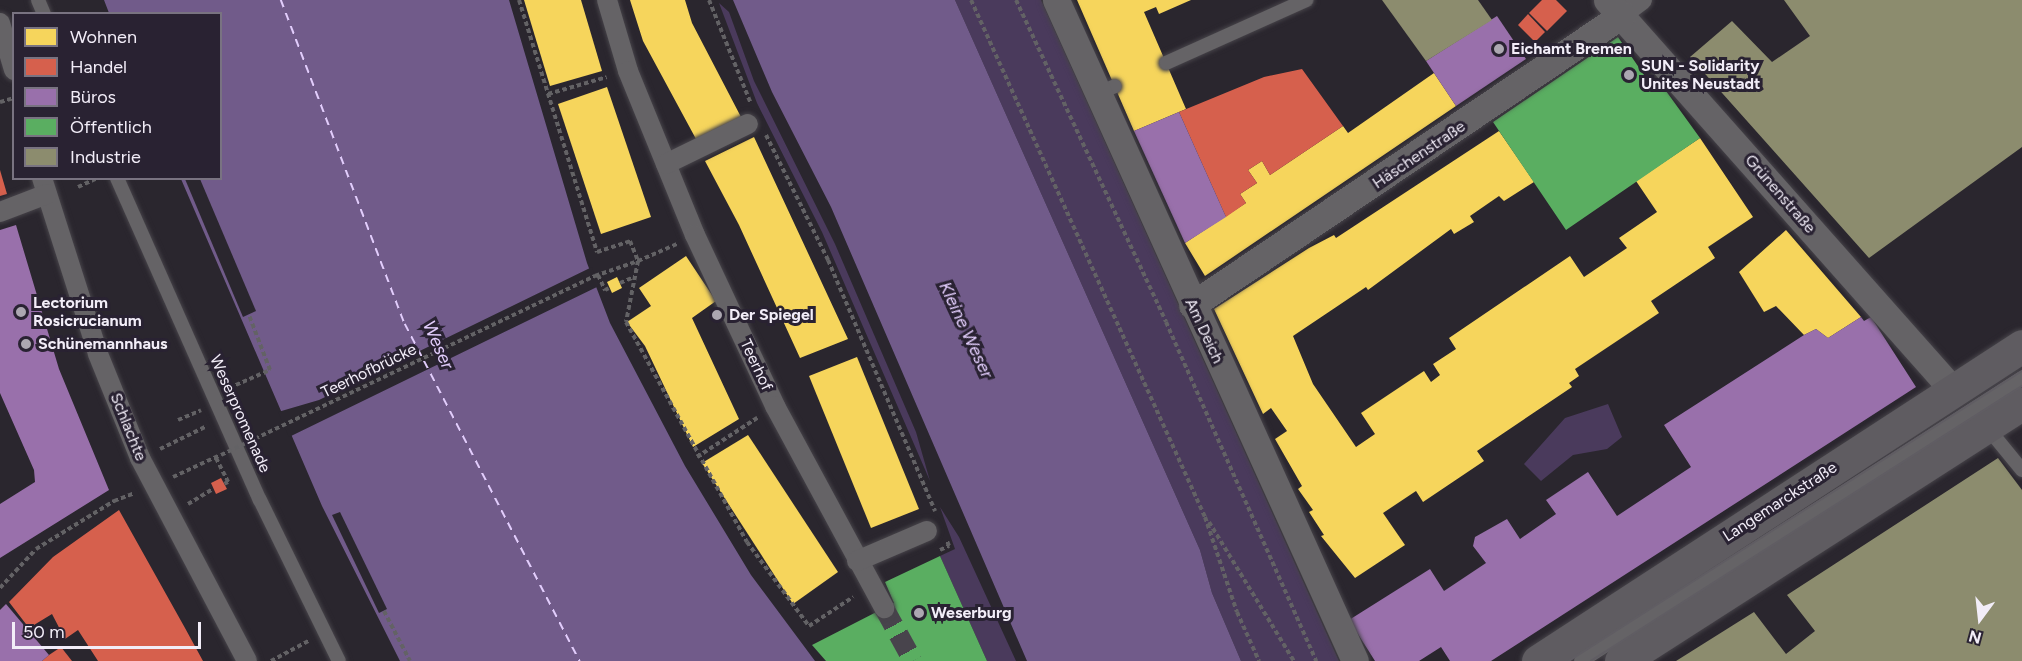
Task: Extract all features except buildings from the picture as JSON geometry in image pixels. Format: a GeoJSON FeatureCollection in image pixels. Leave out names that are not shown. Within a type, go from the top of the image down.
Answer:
{"type":"FeatureCollection","features":[{"type":"Feature","properties":{"kind":"main road","name":"Langemarckstraße"},"geometry":{"type":"LineString","coordinates":[[1538,661],[1952,389],[2022,346]]}},
{"type":"Feature","properties":{"kind":"main road"},"geometry":{"type":"LineString","coordinates":[[1622,661],[2022,404]]}},
{"type":"Feature","properties":{"kind":"street","name":"Teerhof"},"geometry":{"type":"LineString","coordinates":[[606,0],[628,71],[695,235],[775,406],[884,608]]}},
{"type":"Feature","properties":{"kind":"street","name":"Am Deich"},"geometry":{"type":"LineString","coordinates":[[1056,0],[1106,89],[1192,305],[1355,661]]}},
{"type":"Feature","properties":{"kind":"street","name":"Häschenstraße"},"geometry":{"type":"LineString","coordinates":[[1192,305],[1498,103],[1624,5]]}},
{"type":"Feature","properties":{"kind":"street","name":"Grünenstraße"},"geometry":{"type":"LineString","coordinates":[[1624,5],[1952,389]]}},
{"type":"Feature","properties":{"kind":"street"},"geometry":{"type":"LineString","coordinates":[[0,23],[12,63]]}},
{"type":"Feature","properties":{"kind":"street"},"geometry":{"type":"LineString","coordinates":[[666,164],[756,123]]}},
{"type":"Feature","properties":{"kind":"street"},"geometry":{"type":"LineString","coordinates":[[0,212],[44,186]]}},
{"type":"Feature","properties":{"kind":"street","name":"Schlachte"},"geometry":{"type":"LineString","coordinates":[[44,186],[98,354],[153,486],[248,661]]}},
{"type":"Feature","properties":{"kind":"street"},"geometry":{"type":"LineString","coordinates":[[857,561],[936,527]]}},
{"type":"Feature","properties":{"kind":"lane"},"geometry":{"type":"LineString","coordinates":[[1166,63],[1306,0]]}},
{"type":"Feature","properties":{"kind":"lane","name":"Weserpromenade"},"geometry":{"type":"LineString","coordinates":[[118,180],[261,500],[339,661]]}},
{"type":"Feature","properties":{"kind":"lane"},"geometry":{"type":"LineString","coordinates":[[1581,661],[2022,378]]}},
{"type":"Feature","properties":{"kind":"lane"},"geometry":{"type":"LineString","coordinates":[[1986,426],[2022,470]]}},
{"type":"Feature","properties":{"kind":"path"},"geometry":{"type":"LineString","coordinates":[[519,0],[597,252],[630,241],[638,261],[626,322],[697,457],[747,542],[809,626],[871,585]]}},
{"type":"Feature","properties":{"kind":"path"},"geometry":{"type":"LineString","coordinates":[[709,0],[756,123],[828,260],[936,527],[949,546]]}},
{"type":"Feature","properties":{"kind":"path"},"geometry":{"type":"LineString","coordinates":[[971,0],[1205,517],[1237,612],[1259,661]]}},
{"type":"Feature","properties":{"kind":"path"},"geometry":{"type":"LineString","coordinates":[[1016,0],[1166,322],[1316,661]]}},
{"type":"Feature","properties":{"kind":"path"},"geometry":{"type":"LineString","coordinates":[[548,94],[628,71]]}},
{"type":"Feature","properties":{"kind":"path"},"geometry":{"type":"LineString","coordinates":[[78,187],[93,180]]}},
{"type":"Feature","properties":{"kind":"path","name":"Teerhofbrücke"},"geometry":{"type":"LineString","coordinates":[[177,475],[597,276],[638,261],[695,235]]}},
{"type":"Feature","properties":{"kind":"path"},"geometry":{"type":"LineString","coordinates":[[597,276],[605,290],[609,288]]}},
{"type":"Feature","properties":{"kind":"path"},"geometry":{"type":"LineString","coordinates":[[620,283],[635,277]]}},
{"type":"Feature","properties":{"kind":"path"},"geometry":{"type":"LineString","coordinates":[[228,388],[270,370],[249,315]]}},
{"type":"Feature","properties":{"kind":"path"},"geometry":{"type":"LineString","coordinates":[[697,457],[775,406]]}},
{"type":"Feature","properties":{"kind":"path"},"geometry":{"type":"LineString","coordinates":[[178,420],[207,408]]}},
{"type":"Feature","properties":{"kind":"path"},"geometry":{"type":"LineString","coordinates":[[169,444],[215,422]]}},
{"type":"Feature","properties":{"kind":"path"},"geometry":{"type":"LineString","coordinates":[[216,458],[228,482],[224,484]]}},
{"type":"Feature","properties":{"kind":"path"},"geometry":{"type":"LineString","coordinates":[[0,588],[36,549],[65,529],[114,501],[153,486]]}},
{"type":"Feature","properties":{"kind":"path"},"geometry":{"type":"LineString","coordinates":[[1205,517],[1294,661]]}},
{"type":"Feature","properties":{"kind":"path"},"geometry":{"type":"LineString","coordinates":[[384,611],[410,661]]}},
{"type":"Feature","properties":{"kind":"path"},"geometry":{"type":"LineString","coordinates":[[271,661],[312,639]]}},
{"type":"Feature","properties":{"kind":"shaded area"},"geometry":{"type":"Polygon","coordinates":[[[955,0],[1041,0],[1339,661],[1241,661],[1212,593],[1200,550],[955,0]]]}},
{"type":"Feature","properties":{"kind":"shaded area"},"geometry":{"type":"Polygon","coordinates":[[[719,3],[729,12],[754,81],[835,244],[916,432],[930,481],[822,232],[757,103],[719,3]]]}},
{"type":"Feature","properties":{"kind":"shaded area"},"geometry":{"type":"Polygon","coordinates":[[[1608,404],[1622,437],[1607,449],[1573,455],[1541,481],[1524,464],[1565,418],[1608,404]]]}},
{"type":"Feature","properties":{"kind":"shaded area"},"geometry":{"type":"Polygon","coordinates":[[[940,507],[959,537],[1016,661],[987,661],[940,556],[955,549],[940,507]]]}},
{"type":"Feature","properties":{"kind":"water","name":"Weser"},"geometry":{"type":"Polygon","coordinates":[[[104,0],[509,0],[587,263],[610,323],[685,466],[751,575],[815,661],[400,661],[322,506],[181,180],[222,180],[222,12],[109,12],[104,0]]]}},
{"type":"Feature","properties":{"kind":"water","name":"Kleine Weser"},"geometry":{"type":"Polygon","coordinates":[[[733,0],[955,0],[1200,550],[1212,593],[1241,661],[1027,661],[831,207],[772,92],[733,0]]]}},
{"type":"Feature","properties":{"kind":"pier"},"geometry":{"type":"Polygon","coordinates":[[[185,180],[200,180],[256,311],[243,317],[185,180]]]}},
{"type":"Feature","properties":{"kind":"pier"},"geometry":{"type":"Polygon","coordinates":[[[592,267],[599,286],[289,437],[278,412],[319,400],[592,267]]]}},
{"type":"Feature","properties":{"kind":"pier"},"geometry":{"type":"Polygon","coordinates":[[[340,512],[387,609],[379,613],[332,515],[340,512]]]}},
{"type":"Feature","properties":{"kind":"ferry route"},"geometry":{"type":"LineString","coordinates":[[281,0],[405,324],[580,661]]}},
{"type":"Feature","properties":{"kind":"tunnel"},"geometry":{"type":"LineString","coordinates":[[884,608],[913,661]]}},
{"type":"Feature","properties":{"kind":"tram line"},"geometry":{"type":"LineString","coordinates":[[1569,661],[2022,371]]}},
{"type":"Feature","properties":{"kind":"tram line"},"geometry":{"type":"LineString","coordinates":[[1591,661],[2022,386]]}},
{"type":"Feature","properties":{"kind":"place","name":"Eichamt Bremen"},"geometry":{"type":"Point","coordinates":[1499,49]}},
{"type":"Feature","properties":{"kind":"place","name":"SUN - Solidarity Unites Neustadt"},"geometry":{"type":"Point","coordinates":[1629,75]}},
{"type":"Feature","properties":{"kind":"place","name":"Lectorium Rosicrucianum"},"geometry":{"type":"Point","coordinates":[21,312]}},
{"type":"Feature","properties":{"kind":"place","name":"Der Spiegel"},"geometry":{"type":"Point","coordinates":[717,315]}},
{"type":"Feature","properties":{"kind":"place","name":"Schünemannhaus"},"geometry":{"type":"Point","coordinates":[26,344]}},
{"type":"Feature","properties":{"kind":"place","name":"Weserburg"},"geometry":{"type":"Point","coordinates":[919,613]}}]}
